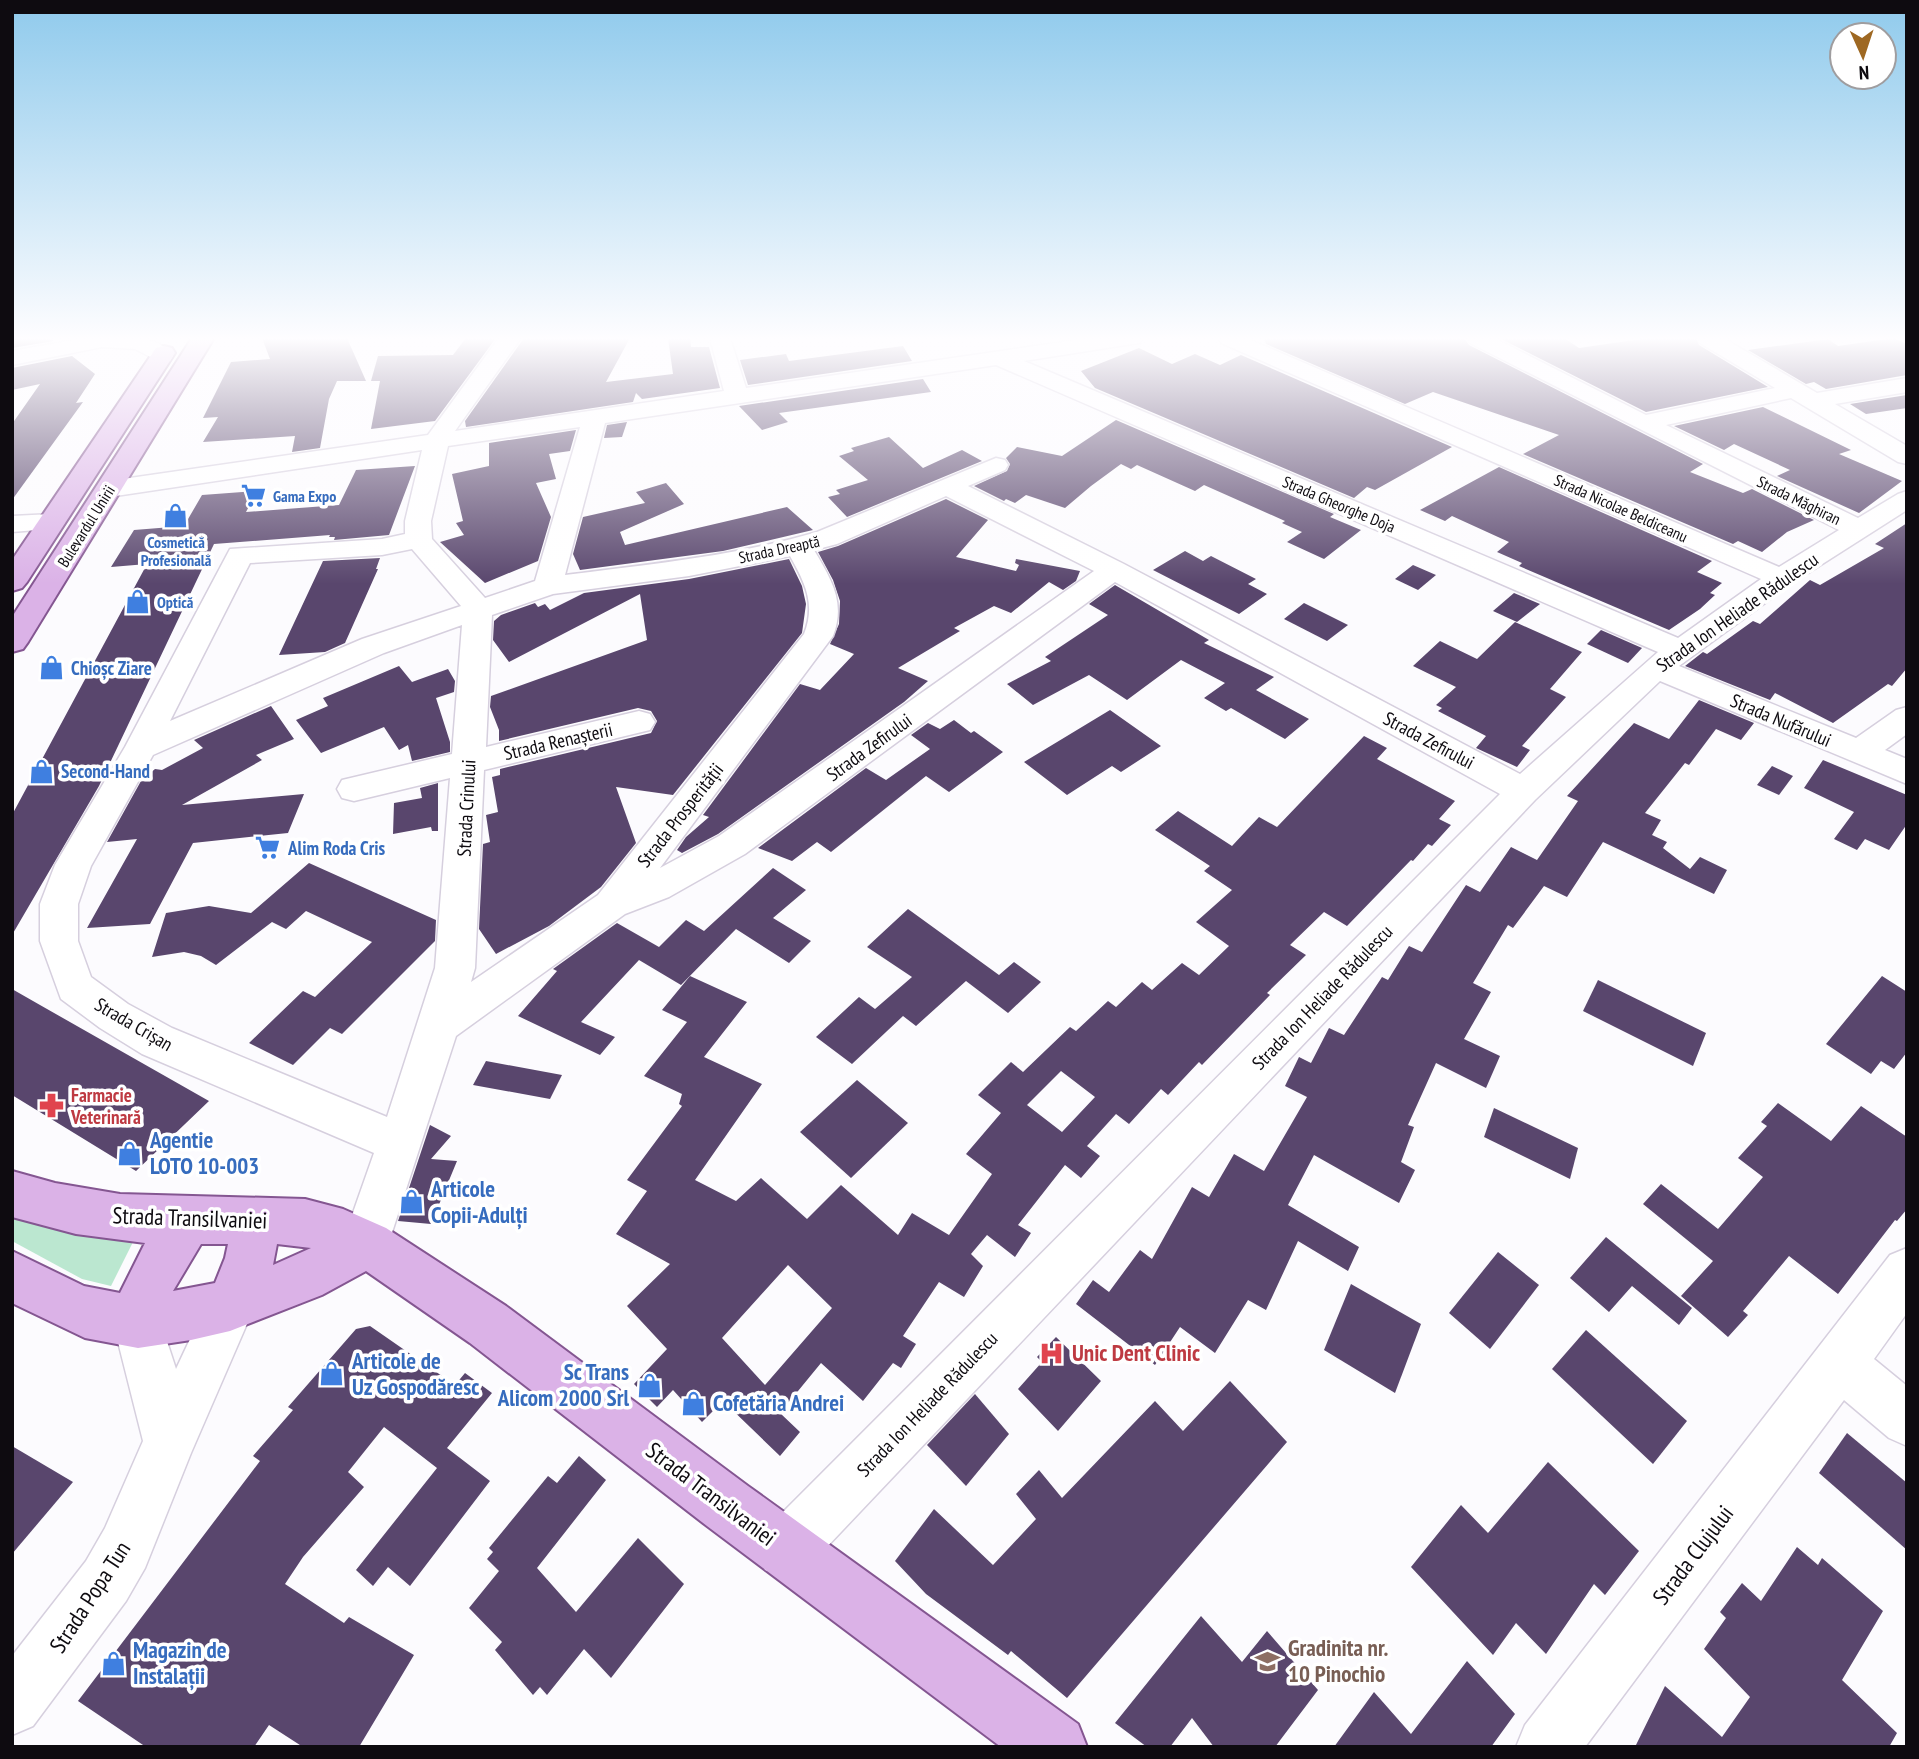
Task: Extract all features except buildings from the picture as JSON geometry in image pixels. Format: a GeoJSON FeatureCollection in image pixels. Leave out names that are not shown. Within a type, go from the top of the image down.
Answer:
{"type":"FeatureCollection","features":[{"type":"Feature","properties":{"kind":"main road","name":"Bulevardul Unirii"},"geometry":{"type":"LineString","coordinates":[[12,582],[120,420]]}},
{"type":"Feature","properties":{"kind":"main road","name":"Bulevardul Unirii"},"geometry":{"type":"LineString","coordinates":[[12,642],[152,420]]}},
{"type":"Feature","properties":{"kind":"main road","name":"Strada Transilvaniei"},"geometry":{"type":"LineString","coordinates":[[12,1194],[89,1213],[128,1218],[312,1223],[344,1233],[366,1244],[432,1284],[486,1323],[785,1550],[1055,1747]]}},
{"type":"Feature","properties":{"kind":"main road"},"geometry":{"type":"LineString","coordinates":[[232,1303],[250,1259],[256,1220]]}},
{"type":"Feature","properties":{"kind":"main road"},"geometry":{"type":"LineString","coordinates":[[138,1322],[144,1296],[155,1273],[188,1221]]}},
{"type":"Feature","properties":{"kind":"main road"},"geometry":{"type":"LineString","coordinates":[[12,1276],[86,1312],[138,1322],[175,1318],[232,1303],[307,1276],[340,1261],[366,1244]]}},
{"type":"Feature","properties":{"kind":"street"},"geometry":{"type":"LineString","coordinates":[[451,420],[437,439],[418,521],[418,540],[478,608]]}},
{"type":"Feature","properties":{"kind":"street"},"geometry":{"type":"LineString","coordinates":[[109,489],[567,420]]}},
{"type":"Feature","properties":{"kind":"street"},"geometry":{"type":"LineString","coordinates":[[141,747],[373,646],[548,586],[594,420]]}},
{"type":"Feature","properties":{"kind":"street","name":"Strada Gheorghe Doja"},"geometry":{"type":"LineString","coordinates":[[1137,420],[1668,659]]}},
{"type":"Feature","properties":{"kind":"street","name":"Strada Nicolae Beldiceanu"},"geometry":{"type":"LineString","coordinates":[[1418,420],[1781,578]]}},
{"type":"Feature","properties":{"kind":"street","name":"Strada Măghiran"},"geometry":{"type":"LineString","coordinates":[[1635,420],[1858,529]]}},
{"type":"Feature","properties":{"kind":"street"},"geometry":{"type":"LineString","coordinates":[[1643,424],[1666,420]]}},
{"type":"Feature","properties":{"kind":"street"},"geometry":{"type":"LineString","coordinates":[[1845,420],[1907,457]]}},
{"type":"Feature","properties":{"kind":"street","name":"Strada Dreaptă"},"geometry":{"type":"LineString","coordinates":[[548,586],[704,564],[799,547],[827,538],[996,465]]}},
{"type":"Feature","properties":{"kind":"street","name":"Strada Zefirului"},"geometry":{"type":"LineString","coordinates":[[949,487],[1114,570],[1523,790]]}},
{"type":"Feature","properties":{"kind":"street","name":"Strada Ion Heliade Rădulescu"},"geometry":{"type":"LineString","coordinates":[[785,1550],[1523,790],[1668,659],[1781,578],[1907,499]]}},
{"type":"Feature","properties":{"kind":"street"},"geometry":{"type":"LineString","coordinates":[[12,524],[52,522]]}},
{"type":"Feature","properties":{"kind":"street","name":"Strada Crișan"},"geometry":{"type":"LineString","coordinates":[[400,1143],[158,1041],[114,1016],[75,987],[60,941],[59,904],[73,865],[141,747],[240,555],[382,547],[418,540]]}},
{"type":"Feature","properties":{"kind":"street","name":"Strada Prosperității"},"geometry":{"type":"LineString","coordinates":[[439,1026],[611,905],[818,636],[827,619],[827,606],[799,547]]}},
{"type":"Feature","properties":{"kind":"street","name":"Strada Zefirului"},"geometry":{"type":"LineString","coordinates":[[611,905],[656,887],[732,845],[1114,570]]}},
{"type":"Feature","properties":{"kind":"street","name":"Strada Crinului"},"geometry":{"type":"LineString","coordinates":[[366,1244],[439,1026],[455,968],[478,608]]}},
{"type":"Feature","properties":{"kind":"street","name":"Strada Nufărului"},"geometry":{"type":"LineString","coordinates":[[1668,659],[1859,752],[1907,772]]}},
{"type":"Feature","properties":{"kind":"street"},"geometry":{"type":"LineString","coordinates":[[1859,752],[1907,718]]}},
{"type":"Feature","properties":{"kind":"street","name":"Strada Renașterii"},"geometry":{"type":"LineString","coordinates":[[354,789],[639,722]]}},
{"type":"Feature","properties":{"kind":"street","name":"Strada Clujului"},"geometry":{"type":"LineString","coordinates":[[1547,1747],[1907,1272]]}},
{"type":"Feature","properties":{"kind":"street","name":"Strada Popa Tun"},"geometry":{"type":"LineString","coordinates":[[12,1705],[106,1581],[139,1517],[169,1441],[232,1303]]}},
{"type":"Feature","properties":{"kind":"street"},"geometry":{"type":"LineString","coordinates":[[138,1322],[169,1441]]}},
{"type":"Feature","properties":{"kind":"street"},"geometry":{"type":"LineString","coordinates":[[1840,1363],[1907,1420]]}},
{"type":"Feature","properties":{"kind":"green space"},"geometry":{"type":"Polygon","coordinates":[[[12,1206],[134,1240],[111,1286],[82,1279],[12,1241],[12,1206]]]}},
{"type":"Feature","properties":{"kind":"place","name":"Gama Expo"},"geometry":{"type":"Point","coordinates":[253,496]}},
{"type":"Feature","properties":{"kind":"place","name":"Cosmetică Profesională"},"geometry":{"type":"Point","coordinates":[176,516]}},
{"type":"Feature","properties":{"kind":"place","name":"Optică"},"geometry":{"type":"Point","coordinates":[137,602]}},
{"type":"Feature","properties":{"kind":"place","name":"Chioșc Ziare"},"geometry":{"type":"Point","coordinates":[51,668]}},
{"type":"Feature","properties":{"kind":"place","name":"Second-Hand"},"geometry":{"type":"Point","coordinates":[41,771]}},
{"type":"Feature","properties":{"kind":"place","name":"Alim Roda Cris"},"geometry":{"type":"Point","coordinates":[268,848]}},
{"type":"Feature","properties":{"kind":"place","name":"Farmacie Veterinară"},"geometry":{"type":"Point","coordinates":[51,1106]}},
{"type":"Feature","properties":{"kind":"place","name":"Agentie LOTO 10-003"},"geometry":{"type":"Point","coordinates":[130,1153]}},
{"type":"Feature","properties":{"kind":"place","name":"Articole Copii-Adulți"},"geometry":{"type":"Point","coordinates":[411,1202]}},
{"type":"Feature","properties":{"kind":"place","name":"Unic Dent Clinic"},"geometry":{"type":"Point","coordinates":[1052,1353]}},
{"type":"Feature","properties":{"kind":"place","name":"Articole de Uz Gospodăresc"},"geometry":{"type":"Point","coordinates":[332,1374]}},
{"type":"Feature","properties":{"kind":"place","name":"Sc Trans Alicom 2000 Srl"},"geometry":{"type":"Point","coordinates":[649,1385]}},
{"type":"Feature","properties":{"kind":"place","name":"Cofetăria Andrei"},"geometry":{"type":"Point","coordinates":[693,1403]}},
{"type":"Feature","properties":{"kind":"place","name":"Gradinita nr. 10 Pinochio"},"geometry":{"type":"Point","coordinates":[1268,1661]}},
{"type":"Feature","properties":{"kind":"place","name":"Magazin de Instalații"},"geometry":{"type":"Point","coordinates":[113,1663]}}]}
